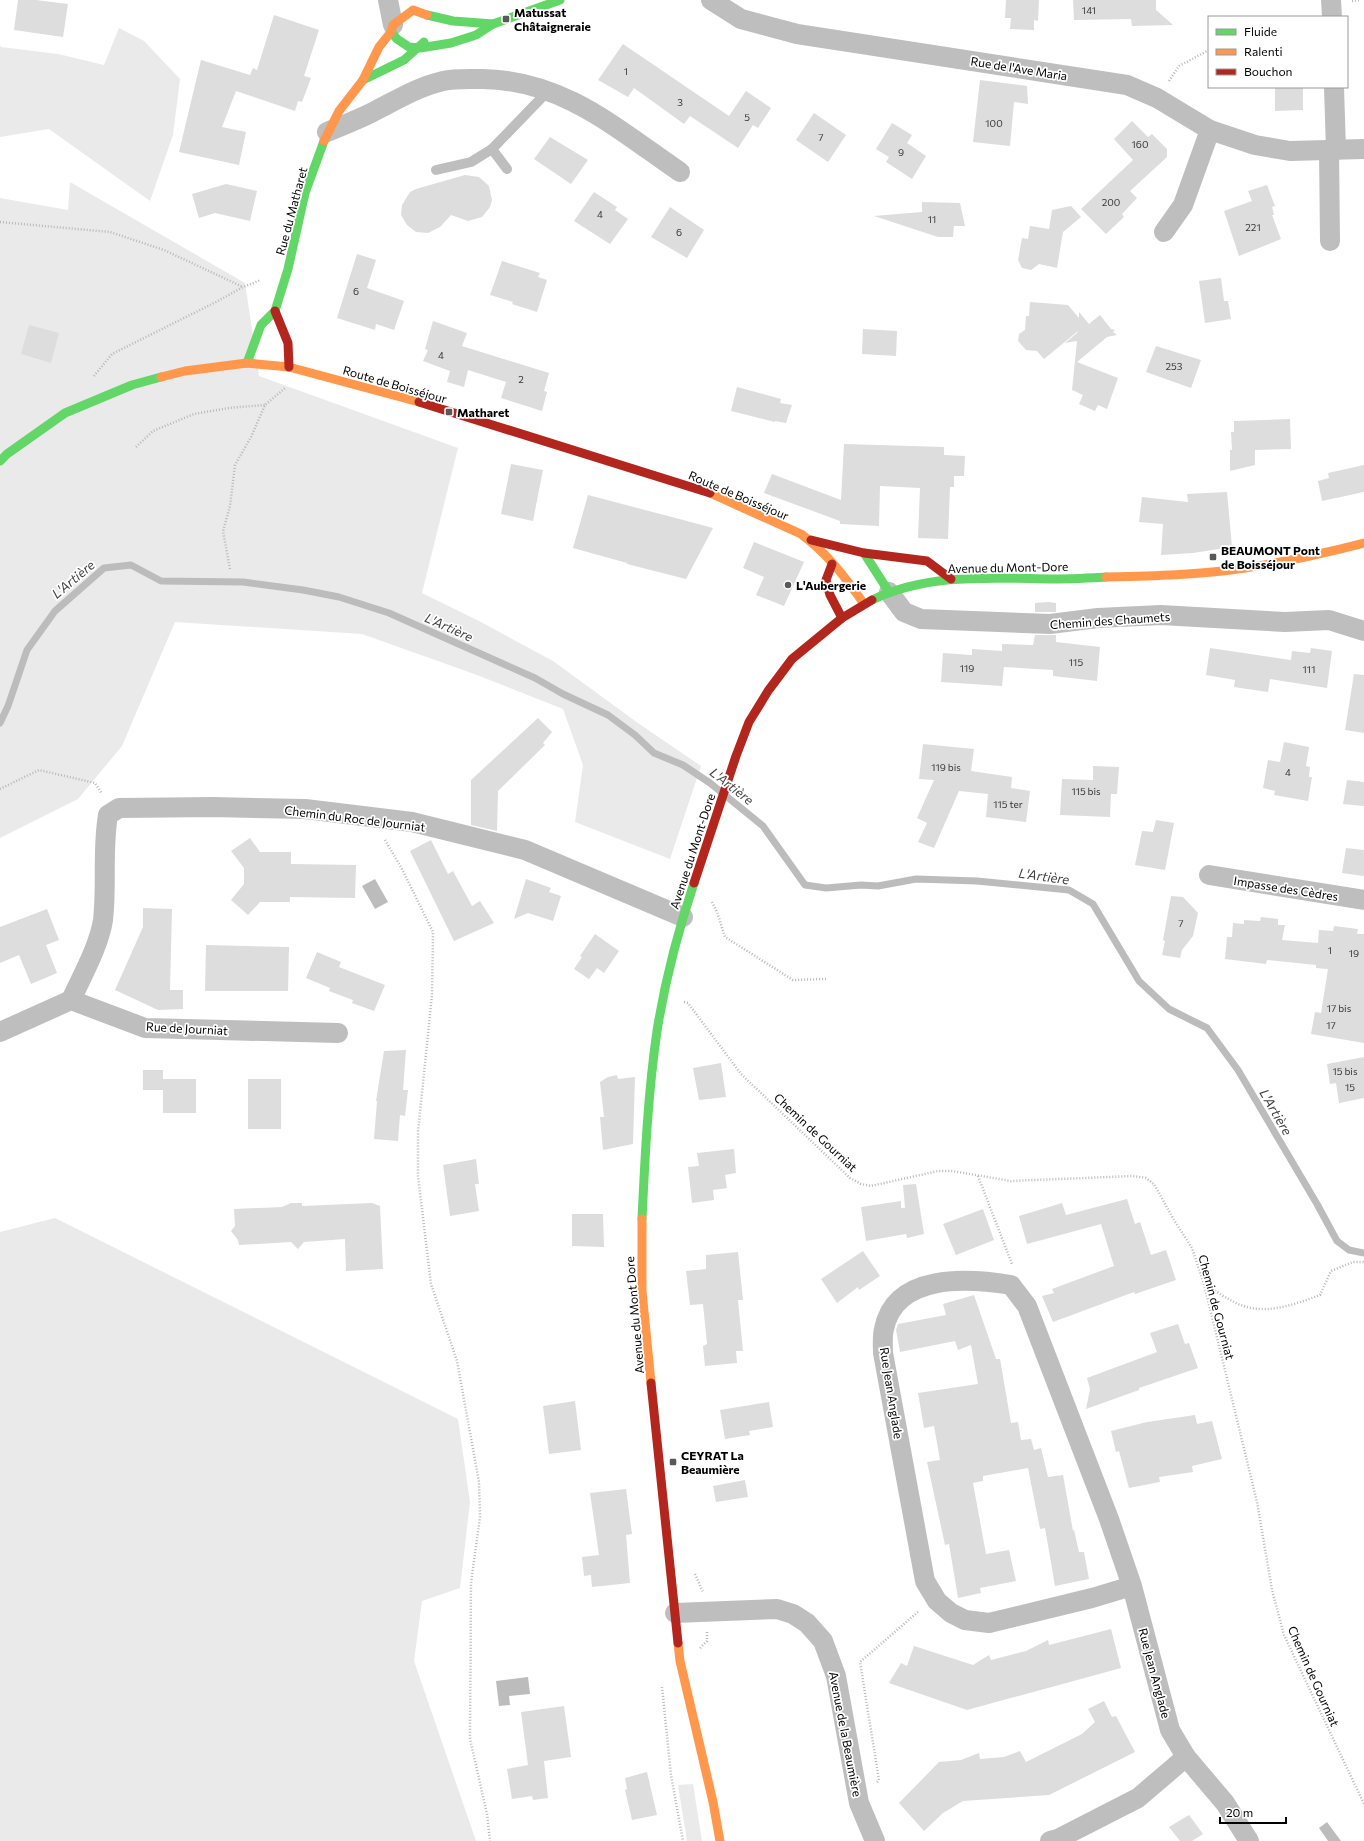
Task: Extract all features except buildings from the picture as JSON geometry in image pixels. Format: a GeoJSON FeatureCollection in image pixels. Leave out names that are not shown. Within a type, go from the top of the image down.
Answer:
{"type":"FeatureCollection","features":[{"type":"Feature","properties":{"kind":"street"},"geometry":{"type":"LineString","coordinates":[[388,0],[392,29]]}},
{"type":"Feature","properties":{"kind":"street","name":"Rue du Matharet"},"geometry":{"type":"LineString","coordinates":[[392,29],[397,39],[409,47],[420,48],[451,43],[476,35],[493,24],[560,0]]}},
{"type":"Feature","properties":{"kind":"street","name":"Rue de l'Ave Maria"},"geometry":{"type":"LineString","coordinates":[[712,0],[741,19],[797,34],[1127,85],[1157,98],[1210,130],[1255,145],[1283,150],[1333,150],[1364,148]]}},
{"type":"Feature","properties":{"kind":"street"},"geometry":{"type":"LineString","coordinates":[[1331,0],[1332,16]]}},
{"type":"Feature","properties":{"kind":"street","name":"Rue du Matharet"},"geometry":{"type":"LineString","coordinates":[[247,363],[261,326],[275,311],[288,269],[305,193],[327,132],[339,111],[363,80],[379,47],[392,29],[420,13],[453,21],[493,24]]}},
{"type":"Feature","properties":{"kind":"street","name":"Rue du Matharet"},"geometry":{"type":"LineString","coordinates":[[363,80],[399,64],[420,48],[428,37]]}},
{"type":"Feature","properties":{"kind":"street"},"geometry":{"type":"LineString","coordinates":[[327,132],[371,113],[419,88],[444,80],[497,79],[528,84],[566,97],[592,111],[680,172]]}},
{"type":"Feature","properties":{"kind":"street"},"geometry":{"type":"LineString","coordinates":[[1330,241],[1334,88]]}},
{"type":"Feature","properties":{"kind":"street"},"geometry":{"type":"LineString","coordinates":[[1164,232],[1183,206],[1210,130]]}},
{"type":"Feature","properties":{"kind":"street"},"geometry":{"type":"LineString","coordinates":[[275,311],[288,343],[289,367]]}},
{"type":"Feature","properties":{"kind":"street","name":"Route de Boisséjour"},"geometry":{"type":"LineString","coordinates":[[0,461],[7,454],[65,413],[132,384],[185,371],[247,363],[289,367],[403,397],[700,490],[811,540],[864,553],[927,561],[950,579]]}},
{"type":"Feature","properties":{"kind":"street","name":"Route de Boisséjour"},"geometry":{"type":"LineString","coordinates":[[811,540],[850,583],[864,604]]}},
{"type":"Feature","properties":{"kind":"street","name":"Avenue du Mont-Dore"},"geometry":{"type":"LineString","coordinates":[[664,992],[696,873],[749,722],[768,690],[792,659],[842,618],[864,604],[889,592],[950,579],[988,577],[1052,579],[1181,575],[1245,568],[1296,560],[1364,543]]}},
{"type":"Feature","properties":{"kind":"street"},"geometry":{"type":"LineString","coordinates":[[864,553],[889,592]]}},
{"type":"Feature","properties":{"kind":"street"},"geometry":{"type":"LineString","coordinates":[[832,564],[826,580],[830,596],[842,618]]}},
{"type":"Feature","properties":{"kind":"street","name":"Chemin des Chaumets"},"geometry":{"type":"LineString","coordinates":[[889,592],[904,612],[921,619],[1050,624],[1098,618],[1161,615],[1285,622],[1329,620],[1364,630]]}},
{"type":"Feature","properties":{"kind":"street","name":"Chemin du Roc de Journiat"},"geometry":{"type":"LineString","coordinates":[[113,812],[119,808],[213,807],[304,809],[412,822],[525,850],[683,917]]}},
{"type":"Feature","properties":{"kind":"street"},"geometry":{"type":"LineString","coordinates":[[0,1032],[70,1000],[92,952],[102,922],[106,889],[105,831],[108,815],[113,812]]}},
{"type":"Feature","properties":{"kind":"street","name":"Impasse des Cèdres"},"geometry":{"type":"LineString","coordinates":[[1209,875],[1364,900]]}},
{"type":"Feature","properties":{"kind":"street","name":"Avenue du Mont Dore"},"geometry":{"type":"LineString","coordinates":[[664,992],[654,1054],[645,1145],[640,1246],[642,1291],[680,1660],[714,1802],[720,1841]]}},
{"type":"Feature","properties":{"kind":"street","name":"Rue de Journiat"},"geometry":{"type":"LineString","coordinates":[[70,1000],[145,1028],[338,1033]]}},
{"type":"Feature","properties":{"kind":"street","name":"Rue Jean Anglade"},"geometry":{"type":"LineString","coordinates":[[1132,1586],[1092,1598],[989,1623],[965,1620],[951,1613],[937,1601],[925,1581],[883,1353],[884,1328],[893,1306],[909,1292],[929,1284],[980,1280],[1011,1285],[1027,1306],[1109,1519],[1132,1586],[1170,1730],[1186,1757]]}},
{"type":"Feature","properties":{"kind":"street","name":"Avenue de la Beaumière"},"geometry":{"type":"LineString","coordinates":[[675,1613],[777,1609],[793,1614],[807,1624],[823,1642],[836,1676],[859,1803],[875,1841]]}},
{"type":"Feature","properties":{"kind":"street"},"geometry":{"type":"LineString","coordinates":[[1050,1841],[1058,1839],[1138,1798],[1186,1757],[1225,1803],[1249,1841]]}},
{"type":"Feature","properties":{"kind":"lane"},"geometry":{"type":"LineString","coordinates":[[436,170],[471,162],[492,149],[549,90]]}},
{"type":"Feature","properties":{"kind":"lane"},"geometry":{"type":"LineString","coordinates":[[492,149],[508,169]]}},
{"type":"Feature","properties":{"kind":"path"},"geometry":{"type":"LineString","coordinates":[[1157,98],[1179,66],[1208,51]]}},
{"type":"Feature","properties":{"kind":"path"},"geometry":{"type":"LineString","coordinates":[[0,222],[110,232],[164,250],[243,287]]}},
{"type":"Feature","properties":{"kind":"path"},"geometry":{"type":"LineString","coordinates":[[90,401],[84,388],[112,354],[243,287],[288,269]]}},
{"type":"Feature","properties":{"kind":"path"},"geometry":{"type":"LineString","coordinates":[[136,447],[153,431],[194,414],[228,408],[266,405],[251,437],[235,465],[230,506],[223,530],[230,569]]}},
{"type":"Feature","properties":{"kind":"path"},"geometry":{"type":"LineString","coordinates":[[0,789],[39,770],[95,783],[113,812]]}},
{"type":"Feature","properties":{"kind":"path"},"geometry":{"type":"LineString","coordinates":[[372,817],[402,869],[434,932],[432,995],[418,1132],[418,1176],[431,1284],[457,1361],[479,1482],[480,1518],[471,1584],[470,1739],[487,1814],[490,1841]]}},
{"type":"Feature","properties":{"kind":"path"},"geometry":{"type":"LineString","coordinates":[[696,873],[717,912],[725,937],[793,980],[826,979]]}},
{"type":"Feature","properties":{"kind":"path","name":"Chemin de Gourniat"},"geometry":{"type":"LineString","coordinates":[[664,992],[688,1004],[741,1074],[850,1178],[861,1184],[871,1186],[938,1171],[952,1171],[1011,1181],[1132,1176],[1146,1178],[1154,1184],[1192,1248],[1204,1284],[1257,1502],[1272,1590],[1284,1635],[1364,1804]]}},
{"type":"Feature","properties":{"kind":"path"},"geometry":{"type":"LineString","coordinates":[[978,1175],[1012,1264],[1011,1285]]}},
{"type":"Feature","properties":{"kind":"path"},"geometry":{"type":"LineString","coordinates":[[1204,1284],[1235,1303],[1264,1310],[1294,1305],[1320,1295],[1331,1271],[1353,1262],[1364,1262]]}},
{"type":"Feature","properties":{"kind":"path"},"geometry":{"type":"LineString","coordinates":[[859,1803],[879,1780],[860,1662],[924,1606],[937,1601]]}},
{"type":"Feature","properties":{"kind":"path"},"geometry":{"type":"LineString","coordinates":[[661,1685],[671,1775],[683,1841]]}},
{"type":"Feature","properties":{"kind":"shaded area"},"geometry":{"type":"Polygon","coordinates":[[[119,28],[144,41],[180,79],[173,135],[150,201],[49,129],[0,137],[0,45],[1,47],[58,54],[104,65],[119,28]]]}},
{"type":"Feature","properties":{"kind":"shaded area"},"geometry":{"type":"Polygon","coordinates":[[[70,182],[245,283],[259,376],[458,448],[422,593],[481,622],[553,661],[638,723],[701,766],[670,859],[575,822],[583,765],[563,709],[477,675],[362,634],[175,622],[122,746],[78,799],[0,838],[0,198],[68,210],[70,182]]]}},
{"type":"Feature","properties":{"kind":"shaded area"},"geometry":{"type":"Polygon","coordinates":[[[375,879],[388,902],[375,909],[362,886],[375,879]]]}},
{"type":"Feature","properties":{"kind":"shaded area"},"geometry":{"type":"Polygon","coordinates":[[[55,1218],[458,1419],[470,1502],[460,1588],[422,1601],[414,1661],[476,1841],[0,1841],[0,1232],[55,1218]]]}},
{"type":"Feature","properties":{"kind":"shaded area"},"geometry":{"type":"Polygon","coordinates":[[[528,1677],[530,1694],[509,1696],[510,1705],[499,1706],[496,1681],[528,1677]]]}},
{"type":"Feature","properties":{"kind":"shaded area"},"geometry":{"type":"Polygon","coordinates":[[[693,1784],[702,1841],[687,1841],[678,1785],[693,1784]]]}},
{"type":"Feature","properties":{"kind":"shaded area"},"geometry":{"type":"Polygon","coordinates":[[[1327,1822],[1341,1841],[1328,1841],[1319,1828],[1327,1822]]]}},
{"type":"Feature","properties":{"kind":"waterway","name":"L'Artière"},"geometry":{"type":"LineString","coordinates":[[0,723],[8,706],[27,650],[55,611],[104,568],[131,565],[161,581],[243,582],[303,590],[339,597],[389,613],[535,678],[563,694],[608,715],[635,735],[654,753],[683,765],[710,783],[763,826],[805,885],[826,888],[861,885],[878,886],[916,879],[977,881],[1069,890],[1093,904],[1139,981],[1169,1009],[1207,1028],[1238,1070],[1317,1204],[1337,1241],[1349,1250],[1364,1253]]}},
{"type":"Feature","properties":{"kind":"traffic: fast"},"geometry":{"type":"LineString","coordinates":[[391,32],[397,39],[409,47],[420,48],[451,43],[476,35],[493,24],[560,0]]}},
{"type":"Feature","properties":{"kind":"traffic: fast"},"geometry":{"type":"LineString","coordinates":[[427,15],[453,21],[493,24]]}},
{"type":"Feature","properties":{"kind":"traffic: fast"},"geometry":{"type":"LineString","coordinates":[[363,80],[404,60],[424,42]]}},
{"type":"Feature","properties":{"kind":"traffic: fast"},"geometry":{"type":"LineString","coordinates":[[247,363],[261,325],[275,311],[288,269],[305,193],[324,141]]}},
{"type":"Feature","properties":{"kind":"traffic: fast"},"geometry":{"type":"LineString","coordinates":[[0,461],[7,454],[65,413],[132,385],[161,377]]}},
{"type":"Feature","properties":{"kind":"traffic: fast"},"geometry":{"type":"LineString","coordinates":[[864,553],[889,592]]}},
{"type":"Feature","properties":{"kind":"traffic: fast"},"geometry":{"type":"LineString","coordinates":[[872,600],[893,591],[937,581],[982,578],[1057,579],[1106,577]]}},
{"type":"Feature","properties":{"kind":"traffic: fast"},"geometry":{"type":"LineString","coordinates":[[642,1219],[649,1101],[657,1031],[672,956],[694,883]]}},
{"type":"Feature","properties":{"kind":"traffic: slow"},"geometry":{"type":"LineString","coordinates":[[324,141],[339,111],[363,80],[379,47],[391,32],[393,25],[413,10],[427,15]]}},
{"type":"Feature","properties":{"kind":"traffic: slow"},"geometry":{"type":"LineString","coordinates":[[161,377],[185,371],[247,363],[289,367],[419,402]]}},
{"type":"Feature","properties":{"kind":"traffic: slow"},"geometry":{"type":"LineString","coordinates":[[710,493],[801,534],[836,566],[864,604]]}},
{"type":"Feature","properties":{"kind":"traffic: slow"},"geometry":{"type":"LineString","coordinates":[[1106,577],[1176,575],[1260,566],[1320,554],[1364,543]]}},
{"type":"Feature","properties":{"kind":"traffic: slow"},"geometry":{"type":"LineString","coordinates":[[642,1219],[642,1291],[651,1383]]}},
{"type":"Feature","properties":{"kind":"traffic: slow"},"geometry":{"type":"LineString","coordinates":[[678,1643],[680,1661],[713,1802],[720,1841]]}},
{"type":"Feature","properties":{"kind":"traffic: jam"},"geometry":{"type":"LineString","coordinates":[[275,311],[288,343],[289,367]]}},
{"type":"Feature","properties":{"kind":"traffic: jam"},"geometry":{"type":"LineString","coordinates":[[419,402],[710,493]]}},
{"type":"Feature","properties":{"kind":"traffic: jam"},"geometry":{"type":"LineString","coordinates":[[811,540],[864,553],[927,561],[951,579]]}},
{"type":"Feature","properties":{"kind":"traffic: jam"},"geometry":{"type":"LineString","coordinates":[[832,564],[826,580],[830,595],[842,618]]}},
{"type":"Feature","properties":{"kind":"traffic: jam"},"geometry":{"type":"LineString","coordinates":[[694,883],[736,756],[749,722],[768,691],[792,659],[842,618],[872,600]]}},
{"type":"Feature","properties":{"kind":"traffic: jam"},"geometry":{"type":"LineString","coordinates":[[651,1383],[678,1643]]}},
{"type":"Feature","properties":{"kind":"place","name":"Matussat Châtaigneraie"},"geometry":{"type":"Point","coordinates":[506,19]}},
{"type":"Feature","properties":{"kind":"place","name":"Matharet"},"geometry":{"type":"Point","coordinates":[449,412]}},
{"type":"Feature","properties":{"kind":"place","name":"BEAUMONT Pont de Boisséjour"},"geometry":{"type":"Point","coordinates":[1213,557]}},
{"type":"Feature","properties":{"kind":"place","name":"L'Aubergerie"},"geometry":{"type":"Point","coordinates":[788,585]}},
{"type":"Feature","properties":{"kind":"place","name":"CEYRAT La Beaumière"},"geometry":{"type":"Point","coordinates":[673,1462]}}]}
